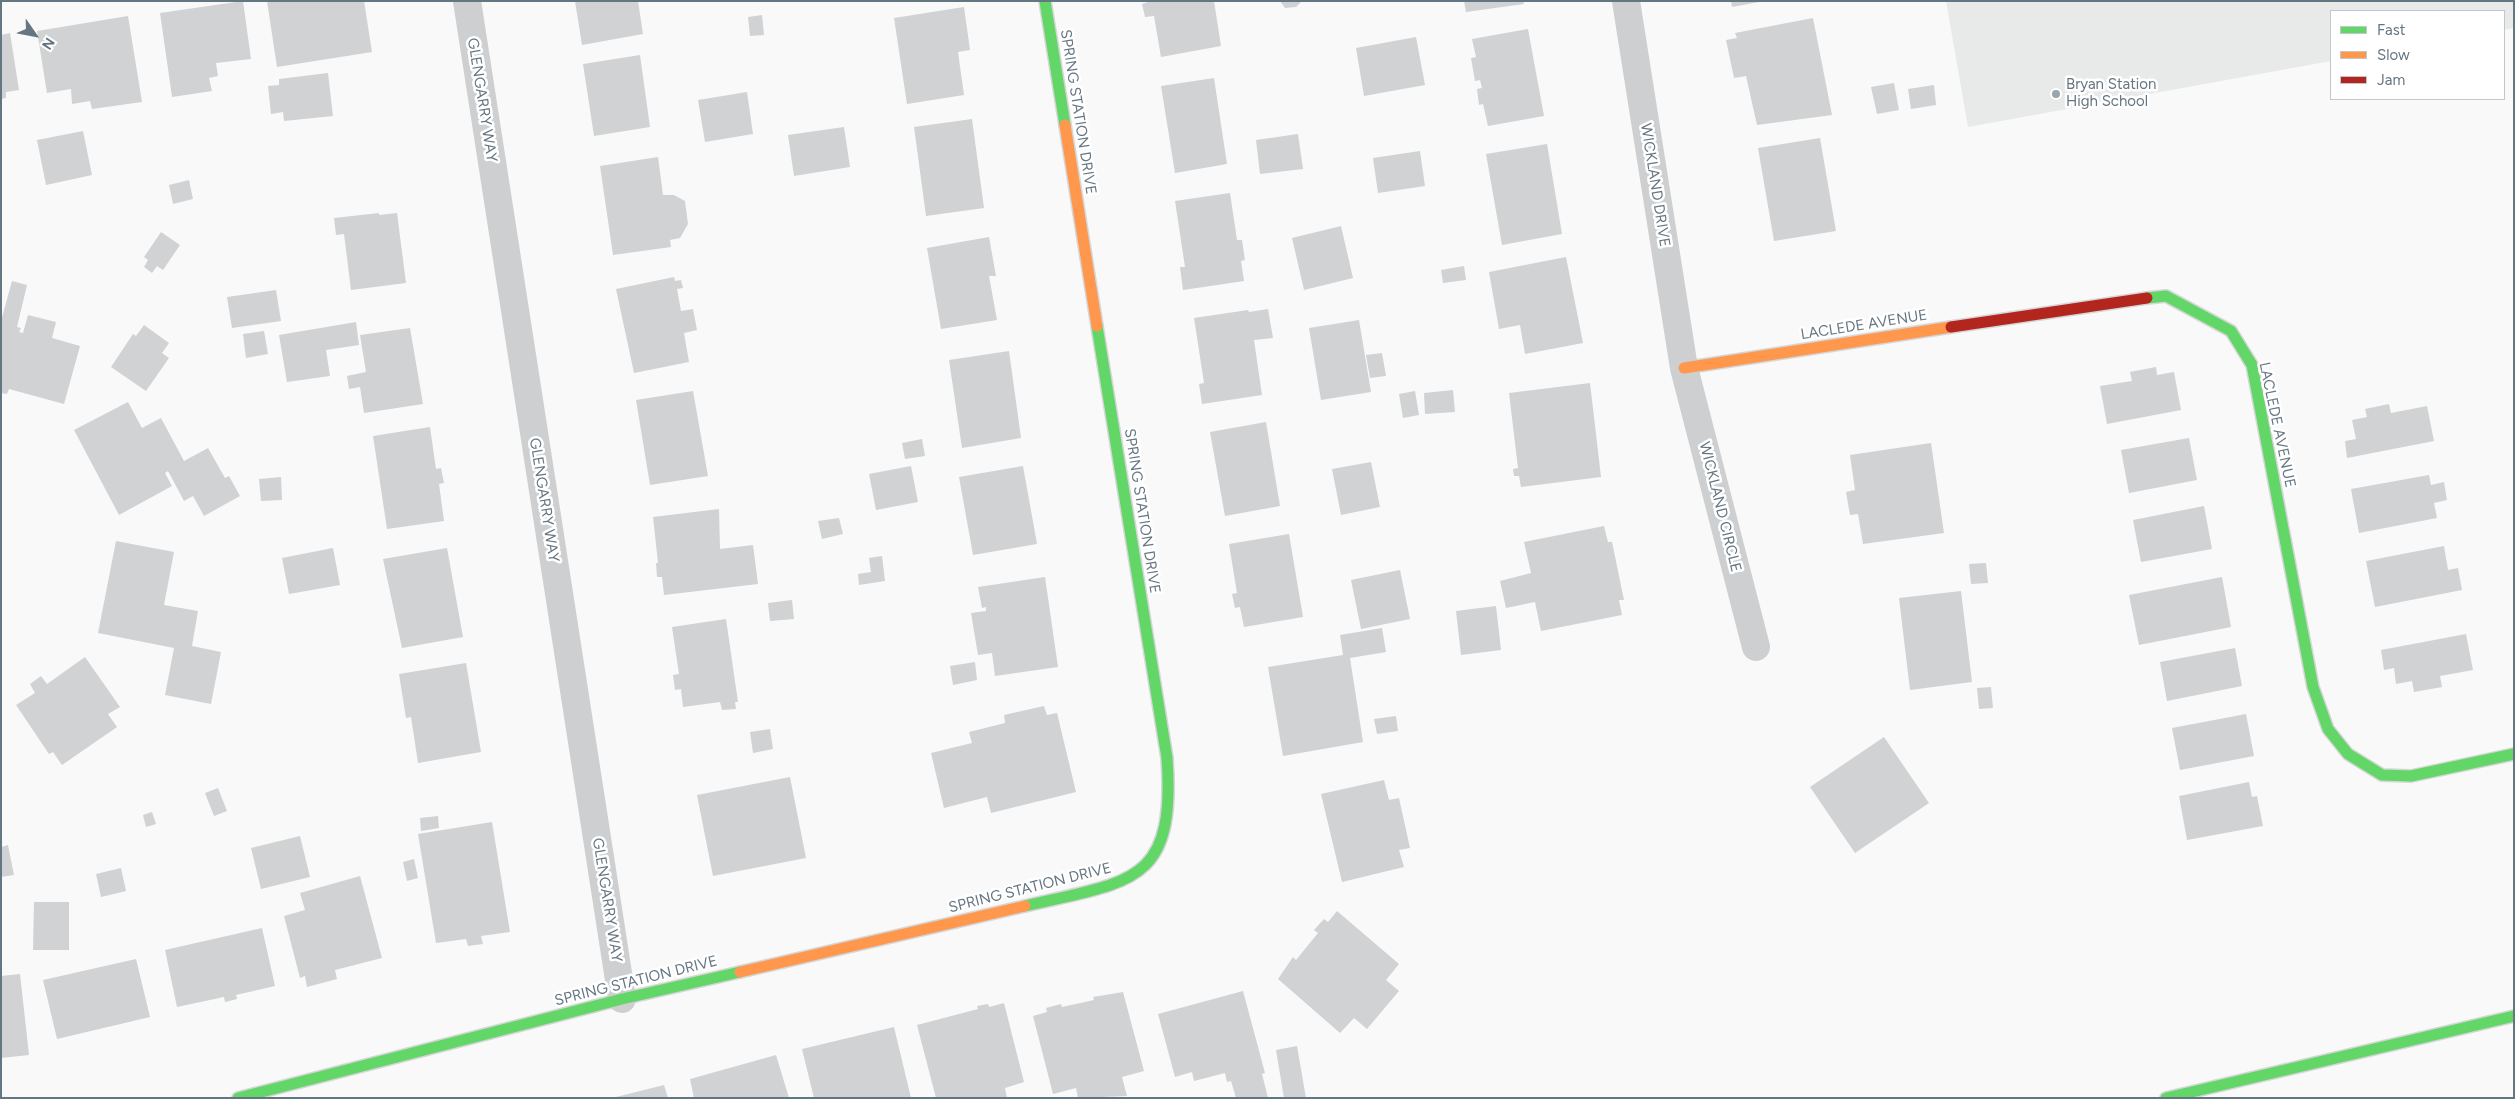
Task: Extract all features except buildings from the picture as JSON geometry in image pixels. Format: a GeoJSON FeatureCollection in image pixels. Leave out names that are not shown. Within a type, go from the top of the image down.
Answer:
{"type":"FeatureCollection","features":[{"type":"Feature","properties":{"kind":"main road","name":"SPRING STATION DRIVE"},"geometry":{"type":"LineString","coordinates":[[238,1098],[622,999],[1093,890],[1134,876],[1146,866],[1157,850],[1163,834],[1170,795],[1167,758],[1045,1]]}},
{"type":"Feature","properties":{"kind":"main road","name":"LACLEDE AVENUE"},"geometry":{"type":"LineString","coordinates":[[1684,368],[2125,300],[2166,296],[2230,331],[2252,365],[2313,687],[2328,729],[2348,754],[2382,775],[2411,776],[2514,754]]}},
{"type":"Feature","properties":{"kind":"main road"},"geometry":{"type":"LineString","coordinates":[[2166,1098],[2514,1016]]}},
{"type":"Feature","properties":{"kind":"street","name":"GLENGARRY WAY"},"geometry":{"type":"LineString","coordinates":[[467,1],[622,999]]}},
{"type":"Feature","properties":{"kind":"street","name":"WICKLAND DRIVE"},"geometry":{"type":"LineString","coordinates":[[1626,1],[1684,368]]}},
{"type":"Feature","properties":{"kind":"street","name":"WICKLAND CIRCLE"},"geometry":{"type":"LineString","coordinates":[[1684,368],[1756,647]]}},
{"type":"Feature","properties":{"kind":"shaded area","name":"Bryan Station High School"},"geometry":{"type":"Polygon","coordinates":[[[1946,1],[2514,1],[2514,28],[2505,30],[2505,10],[2330,10],[2330,61],[1968,127],[1946,1]]]}},
{"type":"Feature","properties":{"kind":"traffic: fast"},"geometry":{"type":"LineString","coordinates":[[1045,1],[1065,125]]}},
{"type":"Feature","properties":{"kind":"traffic: fast"},"geometry":{"type":"LineString","coordinates":[[2147,298],[2166,296],[2231,331],[2252,365],[2313,687],[2328,729],[2348,754],[2382,775],[2411,776],[2514,754]]}},
{"type":"Feature","properties":{"kind":"traffic: fast"},"geometry":{"type":"LineString","coordinates":[[1025,906],[1119,882],[1139,870],[1154,854],[1164,831],[1168,800],[1167,758],[1097,326]]}},
{"type":"Feature","properties":{"kind":"traffic: fast"},"geometry":{"type":"LineString","coordinates":[[238,1098],[622,999],[740,972]]}},
{"type":"Feature","properties":{"kind":"traffic: fast"},"geometry":{"type":"LineString","coordinates":[[2166,1098],[2514,1016]]}},
{"type":"Feature","properties":{"kind":"traffic: slow"},"geometry":{"type":"LineString","coordinates":[[1065,125],[1097,326]]}},
{"type":"Feature","properties":{"kind":"traffic: slow"},"geometry":{"type":"LineString","coordinates":[[1684,368],[1951,327]]}},
{"type":"Feature","properties":{"kind":"traffic: slow"},"geometry":{"type":"LineString","coordinates":[[740,972],[1025,906]]}},
{"type":"Feature","properties":{"kind":"traffic: jam"},"geometry":{"type":"LineString","coordinates":[[1951,327],[2147,298]]}},
{"type":"Feature","properties":{"kind":"place","name":"Bryan Station High School"},"geometry":{"type":"Point","coordinates":[2056,94]}}]}
